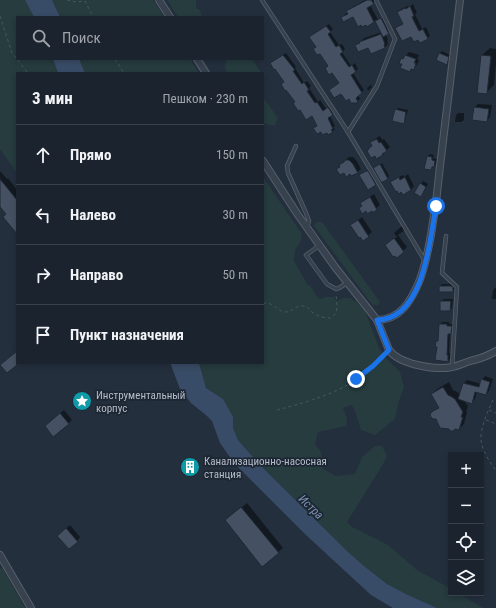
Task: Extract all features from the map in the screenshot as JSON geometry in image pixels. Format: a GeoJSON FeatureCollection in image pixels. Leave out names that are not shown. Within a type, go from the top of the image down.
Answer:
{"type":"FeatureCollection","features":[{"type":"Feature","properties":{"kind":"street"},"geometry":{"type":"LineString","coordinates":[[159,0],[169,16]]}},
{"type":"Feature","properties":{"kind":"street"},"geometry":{"type":"LineString","coordinates":[[377,320],[392,317],[404,308],[412,297],[426,262],[436,206],[460,0]]}},
{"type":"Feature","properties":{"kind":"street"},"geometry":{"type":"LineString","coordinates":[[198,60],[205,72]]}},
{"type":"Feature","properties":{"kind":"street"},"geometry":{"type":"LineString","coordinates":[[264,162],[347,283],[377,320],[392,354],[406,362],[436,368],[452,367],[488,356],[496,352]]}},
{"type":"Feature","properties":{"kind":"street"},"geometry":{"type":"LineString","coordinates":[[0,556],[31,608]]}},
{"type":"Feature","properties":{"kind":"lane"},"geometry":{"type":"LineString","coordinates":[[262,0],[348,132],[426,262]]}},
{"type":"Feature","properties":{"kind":"lane"},"geometry":{"type":"LineString","coordinates":[[348,132],[377,86],[395,39],[376,0]]}},
{"type":"Feature","properties":{"kind":"lane"},"geometry":{"type":"LineString","coordinates":[[296,146],[287,166],[288,173],[309,221],[308,228]]}},
{"type":"Feature","properties":{"kind":"lane"},"geometry":{"type":"LineString","coordinates":[[446,236],[442,273],[457,286],[452,367]]}},
{"type":"Feature","properties":{"kind":"lane"},"geometry":{"type":"LineString","coordinates":[[320,245],[306,255],[327,284],[336,289],[347,283]]}},
{"type":"Feature","properties":{"kind":"path"},"geometry":{"type":"LineString","coordinates":[[67,0],[76,2],[85,1],[92,16]]}},
{"type":"Feature","properties":{"kind":"path"},"geometry":{"type":"LineString","coordinates":[[0,16],[12,53],[16,58]]}},
{"type":"Feature","properties":{"kind":"path"},"geometry":{"type":"LineString","coordinates":[[18,60],[27,72]]}},
{"type":"Feature","properties":{"kind":"path"},"geometry":{"type":"LineString","coordinates":[[116,60],[123,72]]}},
{"type":"Feature","properties":{"kind":"path"},"geometry":{"type":"LineString","coordinates":[[264,302],[269,303],[285,312],[299,306],[308,307],[315,314],[321,317],[331,318],[335,316],[337,311],[336,289]]}},
{"type":"Feature","properties":{"kind":"path"},"geometry":{"type":"LineString","coordinates":[[277,410],[311,401],[336,390],[356,379],[373,366],[389,350]]}},
{"type":"Feature","properties":{"kind":"path"},"geometry":{"type":"LineString","coordinates":[[493,400],[485,420],[481,439],[482,448],[496,471]]}},
{"type":"Feature","properties":{"kind":"path"},"geometry":{"type":"LineString","coordinates":[[489,410],[496,413]]}},
{"type":"Feature","properties":{"kind":"path"},"geometry":{"type":"LineString","coordinates":[[485,420],[496,424]]}},
{"type":"Feature","properties":{"kind":"green space"},"geometry":{"type":"Polygon","coordinates":[[[0,0],[25,0],[33,16],[16,16],[16,60],[53,60],[58,72],[16,72],[16,172],[0,149],[0,0]]]}},
{"type":"Feature","properties":{"kind":"green space"},"geometry":{"type":"Polygon","coordinates":[[[52,0],[153,0],[163,16],[60,16],[52,0]]]}},
{"type":"Feature","properties":{"kind":"green space"},"geometry":{"type":"Polygon","coordinates":[[[167,0],[196,0],[196,8],[200,10],[202,16],[177,16],[167,0]]]}},
{"type":"Feature","properties":{"kind":"green space"},"geometry":{"type":"Polygon","coordinates":[[[79,60],[191,60],[198,72],[85,72],[79,60]]]}},
{"type":"Feature","properties":{"kind":"green space"},"geometry":{"type":"Polygon","coordinates":[[[227,60],[253,60],[260,72],[226,72],[225,66],[227,60]]]}},
{"type":"Feature","properties":{"kind":"green space"},"geometry":{"type":"Polygon","coordinates":[[[264,98],[278,118],[275,125],[264,123],[264,98]]]}},
{"type":"Feature","properties":{"kind":"green space"},"geometry":{"type":"Polygon","coordinates":[[[264,178],[302,234],[300,243],[295,250],[294,261],[307,284],[320,299],[333,297],[337,301],[343,298],[350,298],[365,311],[379,348],[387,359],[400,372],[404,387],[395,419],[375,435],[361,430],[352,405],[343,408],[347,418],[346,426],[318,432],[315,444],[321,452],[323,469],[336,476],[355,474],[362,457],[375,446],[382,446],[387,456],[347,522],[352,527],[388,545],[417,570],[448,587],[448,596],[462,596],[484,608],[437,608],[387,584],[364,566],[259,464],[238,440],[223,399],[206,388],[199,364],[264,364],[264,178]]]}},
{"type":"Feature","properties":{"kind":"green space"},"geometry":{"type":"Polygon","coordinates":[[[316,222],[322,222],[380,302],[378,305],[371,303],[314,226],[316,222]]]}},
{"type":"Feature","properties":{"kind":"green space"},"geometry":{"type":"Polygon","coordinates":[[[0,568],[3,569],[25,608],[0,608],[0,568]]]}},
{"type":"Feature","properties":{"kind":"water"},"geometry":{"type":"Polygon","coordinates":[[[25,0],[52,0],[60,16],[33,16],[25,0]]]}},
{"type":"Feature","properties":{"kind":"water"},"geometry":{"type":"Polygon","coordinates":[[[53,60],[79,60],[85,72],[58,72],[53,60]]]}},
{"type":"Feature","properties":{"kind":"water"},"geometry":{"type":"Polygon","coordinates":[[[199,364],[206,388],[223,399],[233,417],[233,428],[238,440],[259,464],[364,566],[387,584],[437,608],[393,608],[371,595],[306,535],[234,463],[220,443],[212,421],[191,403],[180,389],[171,365],[199,364]]]}},
{"type":"Feature","properties":{"kind":"building"},"geometry":{"type":"Polygon","coordinates":[[[367,0],[371,0],[374,4],[367,8],[374,22],[367,27],[366,25],[362,27],[361,25],[358,27],[353,17],[343,22],[341,17],[348,14],[346,11],[367,0]]]}},
{"type":"Feature","properties":{"kind":"building"},"geometry":{"type":"Polygon","coordinates":[[[410,6],[414,16],[412,17],[419,31],[423,29],[428,39],[420,43],[418,40],[414,42],[411,37],[402,41],[395,28],[403,24],[397,12],[410,6]]]}},
{"type":"Feature","properties":{"kind":"building"},"geometry":{"type":"Polygon","coordinates":[[[381,18],[389,34],[383,37],[375,21],[381,18]]]}},
{"type":"Feature","properties":{"kind":"building"},"geometry":{"type":"Polygon","coordinates":[[[326,26],[331,32],[328,34],[336,47],[339,45],[343,52],[340,54],[349,67],[352,65],[356,72],[351,75],[362,93],[356,98],[358,102],[356,103],[351,103],[349,99],[346,101],[341,94],[334,98],[329,90],[339,83],[332,73],[329,75],[325,68],[328,66],[320,54],[317,55],[313,49],[316,47],[309,37],[326,26]]]}},
{"type":"Feature","properties":{"kind":"building"},"geometry":{"type":"Polygon","coordinates":[[[381,34],[385,48],[371,54],[368,48],[358,52],[355,45],[360,43],[359,42],[381,34]]]}},
{"type":"Feature","properties":{"kind":"building"},"geometry":{"type":"Polygon","coordinates":[[[439,53],[449,57],[447,65],[436,60],[439,53]]]}},
{"type":"Feature","properties":{"kind":"building"},"geometry":{"type":"Polygon","coordinates":[[[283,55],[295,70],[293,71],[302,84],[304,82],[309,90],[307,91],[315,103],[317,102],[323,111],[328,107],[333,115],[328,118],[333,129],[331,130],[333,132],[328,135],[327,133],[322,135],[321,132],[317,134],[313,128],[317,126],[312,116],[306,120],[300,110],[298,111],[293,103],[295,102],[286,90],[285,91],[281,84],[284,82],[270,63],[283,55]]]}},
{"type":"Feature","properties":{"kind":"building"},"geometry":{"type":"Polygon","coordinates":[[[405,55],[416,59],[414,63],[416,63],[414,70],[411,69],[410,72],[400,68],[402,64],[399,64],[401,58],[403,59],[405,55]]]}},
{"type":"Feature","properties":{"kind":"building"},"geometry":{"type":"Polygon","coordinates":[[[481,55],[491,56],[487,94],[477,93],[481,55]]]}},
{"type":"Feature","properties":{"kind":"building"},"geometry":{"type":"Polygon","coordinates":[[[474,107],[489,109],[487,122],[472,120],[474,107]]]}},
{"type":"Feature","properties":{"kind":"building"},"geometry":{"type":"Polygon","coordinates":[[[395,109],[406,112],[404,124],[392,121],[395,109]]]}},
{"type":"Feature","properties":{"kind":"building"},"geometry":{"type":"Polygon","coordinates":[[[377,139],[387,151],[376,159],[375,156],[371,158],[367,151],[372,146],[370,142],[377,139]]]}},
{"type":"Feature","properties":{"kind":"building"},"geometry":{"type":"Polygon","coordinates":[[[427,156],[432,157],[432,160],[435,161],[434,167],[432,167],[431,170],[424,169],[427,156]]]}},
{"type":"Feature","properties":{"kind":"building"},"geometry":{"type":"Polygon","coordinates":[[[345,160],[349,160],[353,164],[358,173],[351,176],[350,174],[346,177],[344,173],[340,175],[336,169],[340,167],[339,165],[345,160]]]}},
{"type":"Feature","properties":{"kind":"building"},"geometry":{"type":"Polygon","coordinates":[[[380,164],[388,179],[383,182],[381,182],[373,168],[380,164]]]}},
{"type":"Feature","properties":{"kind":"building"},"geometry":{"type":"Polygon","coordinates":[[[368,171],[376,185],[368,190],[359,175],[368,171]]]}},
{"type":"Feature","properties":{"kind":"building"},"geometry":{"type":"Polygon","coordinates":[[[399,177],[400,180],[405,177],[411,190],[403,195],[401,192],[399,194],[397,191],[396,192],[390,182],[399,177]]]}},
{"type":"Feature","properties":{"kind":"building"},"geometry":{"type":"Polygon","coordinates":[[[0,179],[16,199],[16,233],[3,217],[6,214],[0,207],[0,179]]]}},
{"type":"Feature","properties":{"kind":"building"},"geometry":{"type":"Polygon","coordinates":[[[420,183],[426,187],[421,197],[414,193],[420,183]]]}},
{"type":"Feature","properties":{"kind":"building"},"geometry":{"type":"Polygon","coordinates":[[[370,197],[377,210],[367,214],[366,211],[362,214],[359,208],[362,206],[360,203],[370,197]]]}},
{"type":"Feature","properties":{"kind":"building"},"geometry":{"type":"Polygon","coordinates":[[[358,220],[369,237],[363,241],[360,237],[359,238],[350,225],[358,220]]]}},
{"type":"Feature","properties":{"kind":"building"},"geometry":{"type":"Polygon","coordinates":[[[394,238],[404,252],[397,258],[395,256],[393,257],[385,245],[394,238]]]}},
{"type":"Feature","properties":{"kind":"building"},"geometry":{"type":"Polygon","coordinates":[[[439,286],[451,286],[453,287],[453,292],[439,292],[439,286]]]}},
{"type":"Feature","properties":{"kind":"building"},"geometry":{"type":"Polygon","coordinates":[[[440,301],[451,301],[450,311],[440,311],[440,301]]]}},
{"type":"Feature","properties":{"kind":"building"},"geometry":{"type":"Polygon","coordinates":[[[439,324],[447,324],[447,326],[452,326],[451,334],[448,334],[448,362],[435,360],[437,347],[435,347],[436,341],[438,341],[439,324]]]}},
{"type":"Feature","properties":{"kind":"building"},"geometry":{"type":"Polygon","coordinates":[[[16,352],[17,365],[7,373],[0,365],[16,352]]]}},
{"type":"Feature","properties":{"kind":"building"},"geometry":{"type":"Polygon","coordinates":[[[481,379],[490,382],[486,395],[475,392],[472,404],[458,399],[463,383],[479,387],[481,379]]]}},
{"type":"Feature","properties":{"kind":"building"},"geometry":{"type":"Polygon","coordinates":[[[443,387],[448,395],[455,399],[463,412],[459,430],[455,429],[450,431],[449,429],[440,428],[436,419],[431,417],[430,414],[439,408],[431,394],[443,387]]]}},
{"type":"Feature","properties":{"kind":"building"},"geometry":{"type":"Polygon","coordinates":[[[60,413],[69,424],[53,437],[45,426],[60,413]]]}},
{"type":"Feature","properties":{"kind":"building"},"geometry":{"type":"Polygon","coordinates":[[[241,507],[279,553],[262,567],[225,520],[241,507]]]}},
{"type":"Feature","properties":{"kind":"building"},"geometry":{"type":"Polygon","coordinates":[[[66,528],[78,542],[69,549],[57,536],[66,528]]]}},
{"type":"Feature","properties":{"kind":"place","name":"Инструментальный корпус"},"geometry":{"type":"Point","coordinates":[82,401]}},
{"type":"Feature","properties":{"kind":"place","name":"Канализационно-насосная станция"},"geometry":{"type":"Point","coordinates":[190,467]}},
{"type":"Feature","properties":{"kind":"route"},"geometry":{"type":"LineString","coordinates":[[356,379],[373,366],[389,350],[377,320],[389,319],[396,315],[404,308],[412,297],[426,262],[436,206]]}},
{"type":"Feature","properties":{"kind":"water label","name":"Истра"},"geometry":{"type":"Point","coordinates":[311,507]}}]}
